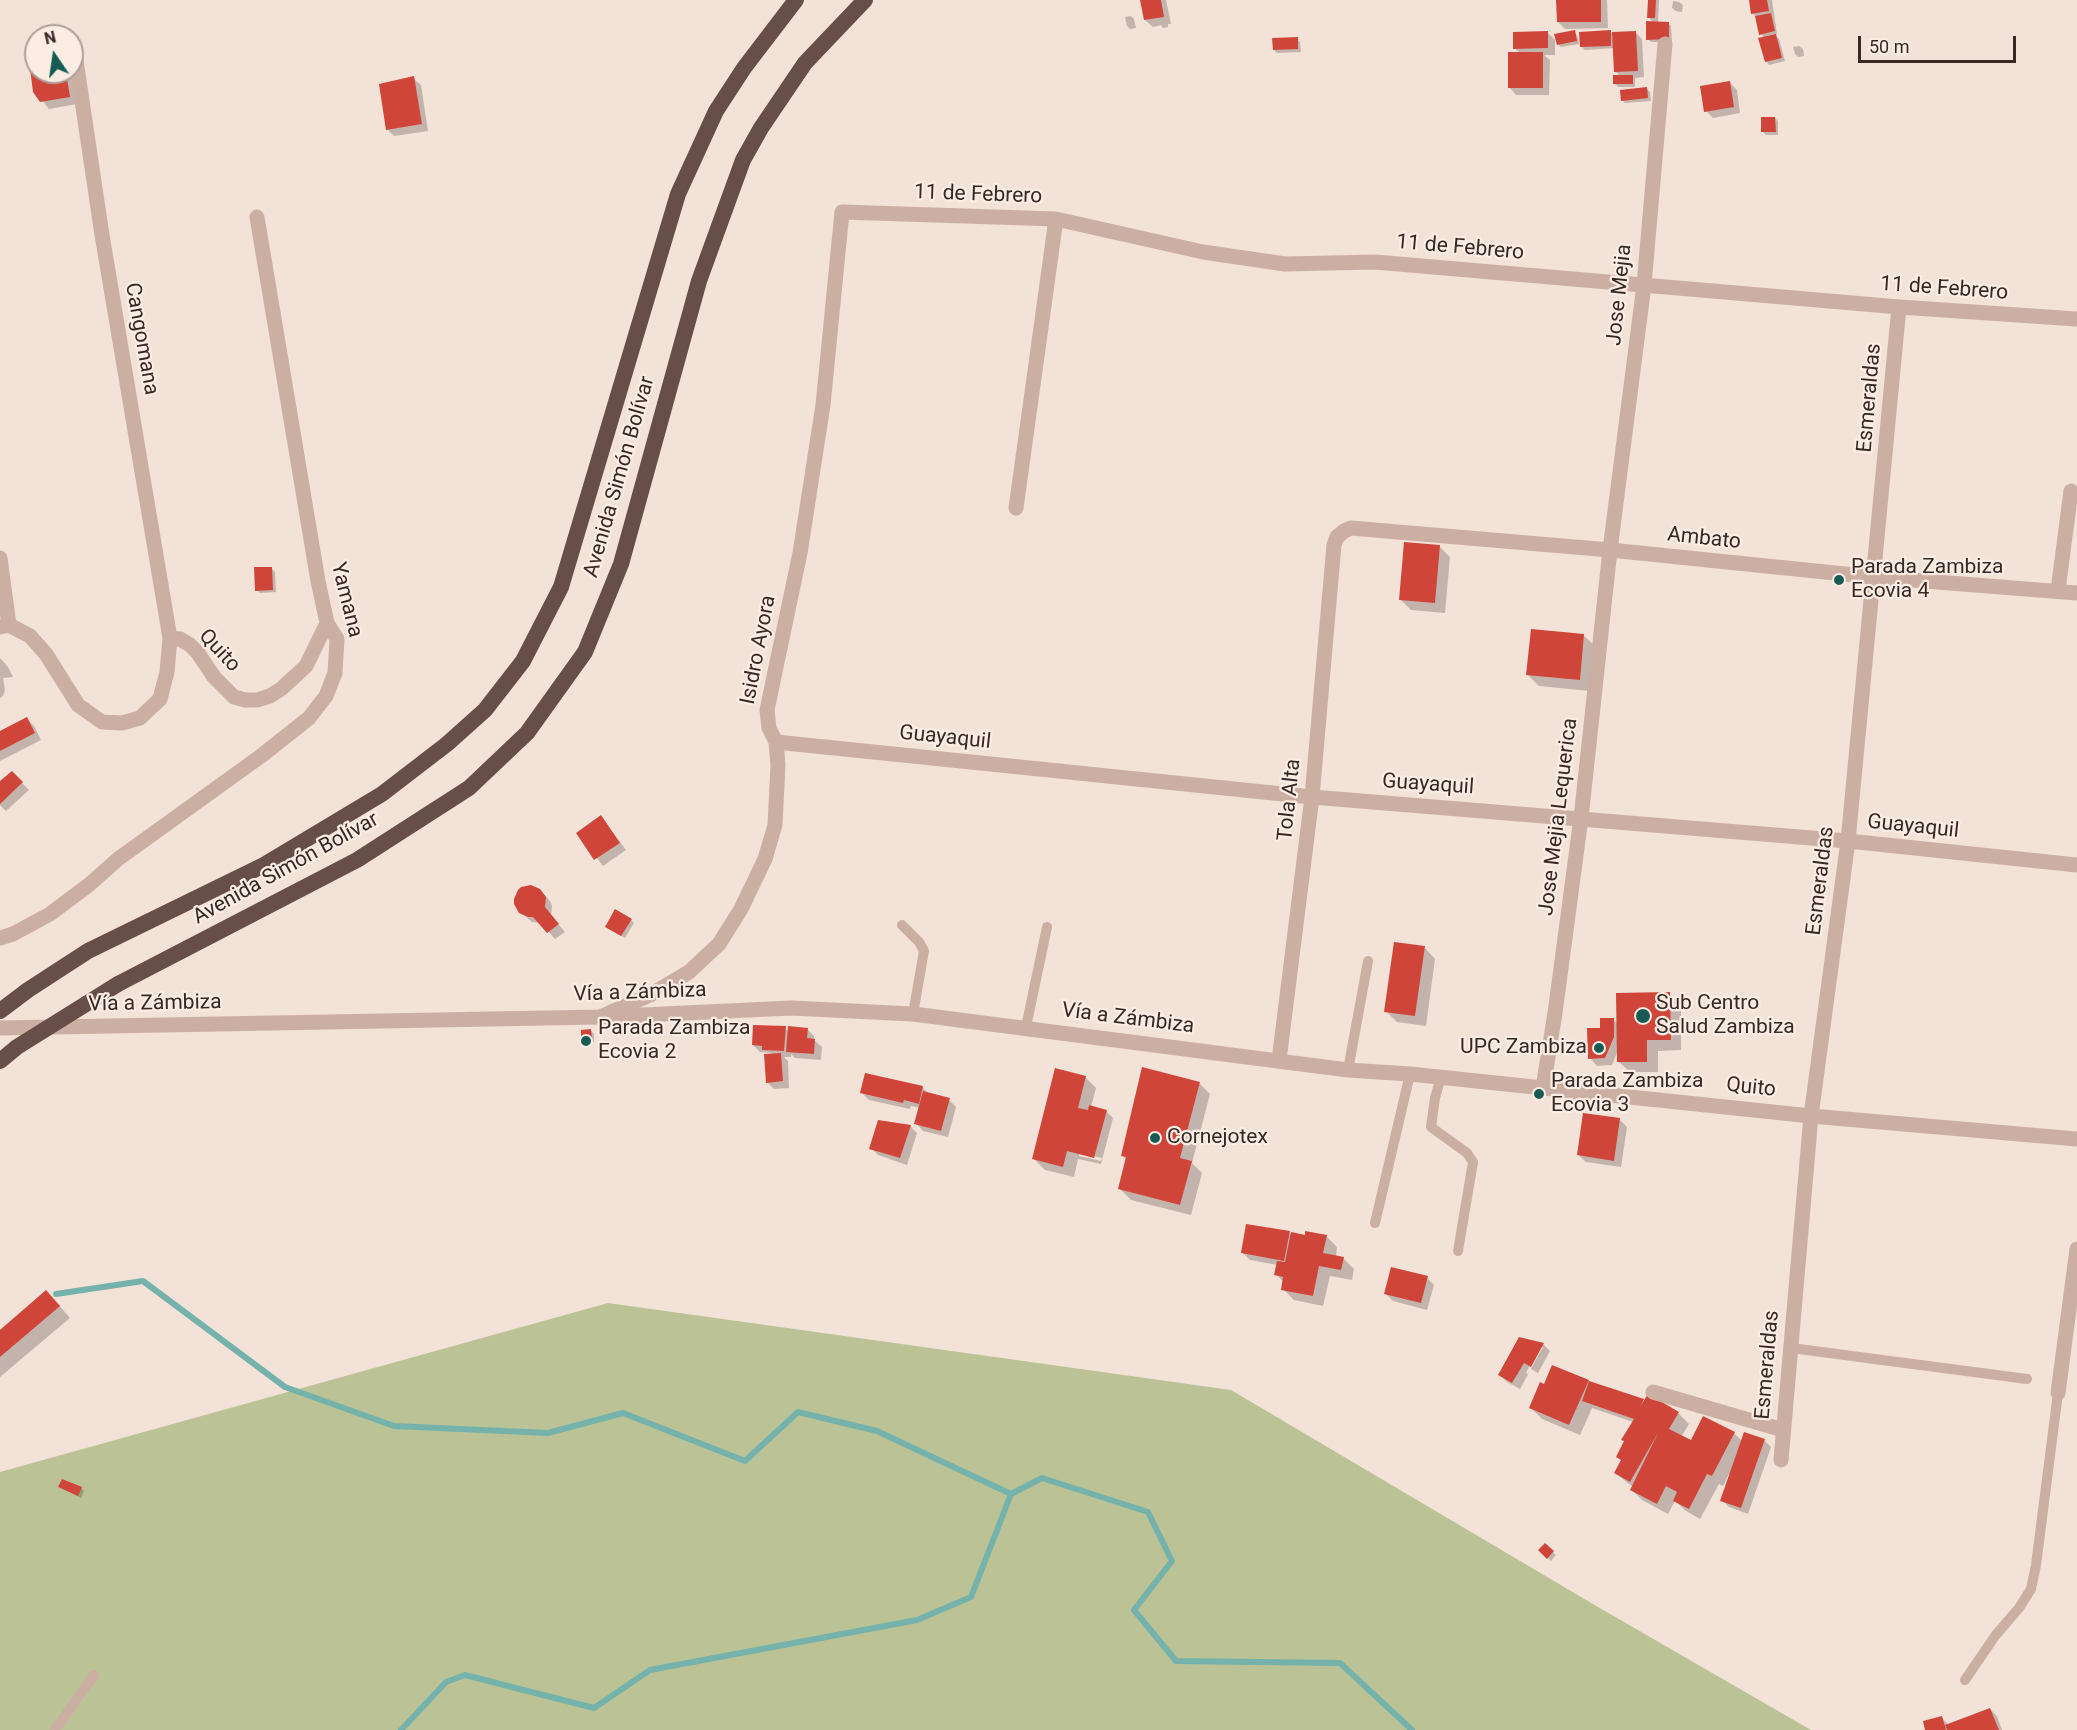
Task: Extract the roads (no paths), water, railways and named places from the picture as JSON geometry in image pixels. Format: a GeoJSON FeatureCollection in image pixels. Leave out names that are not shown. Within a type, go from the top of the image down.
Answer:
{"type":"FeatureCollection","features":[{"type":"Feature","properties":{"kind":"highway","name":"Avenida Simón Bolívar"},"geometry":{"type":"LineString","coordinates":[[0,1011],[88,951],[262,866],[382,794],[447,744],[485,710],[523,661],[561,587],[678,194],[716,111],[744,68],[796,0]]}},
{"type":"Feature","properties":{"kind":"highway","name":"Avenida Simón Bolívar"},"geometry":{"type":"LineString","coordinates":[[0,1061],[17,1047],[118,984],[357,861],[469,788],[527,733],[585,652],[621,564],[699,281],[743,160],[761,128],[805,63],[865,0]]}},
{"type":"Feature","properties":{"kind":"street","name":"Jose Mejia"},"geometry":{"type":"LineString","coordinates":[[1610,550],[1644,285],[1665,44]]}},
{"type":"Feature","properties":{"kind":"street","name":"Cangomana"},"geometry":{"type":"LineString","coordinates":[[80,84],[102,235],[170,638]]}},
{"type":"Feature","properties":{"kind":"street","name":"11 de Febrero"},"geometry":{"type":"LineString","coordinates":[[842,212],[1056,219],[1203,252],[1285,264],[1375,262],[2077,320]]}},
{"type":"Feature","properties":{"kind":"street","name":"Isidro Ayora"},"geometry":{"type":"LineString","coordinates":[[600,1017],[660,989],[689,972],[719,944],[741,909],[765,859],[775,825],[778,765],[776,742],[769,728],[767,710],[800,553],[823,405],[842,212]]}},
{"type":"Feature","properties":{"kind":"street","name":"Yamana"},"geometry":{"type":"LineString","coordinates":[[0,938],[50,914],[90,884],[118,859],[261,756],[309,718],[326,696],[335,673],[337,639],[327,623],[318,581],[257,217]]}},
{"type":"Feature","properties":{"kind":"street"},"geometry":{"type":"LineString","coordinates":[[1016,508],[1056,219]]}},
{"type":"Feature","properties":{"kind":"street","name":"Esmeraldas"},"geometry":{"type":"LineString","coordinates":[[1781,1460],[1811,1116],[1848,841],[1899,307]]}},
{"type":"Feature","properties":{"kind":"street"},"geometry":{"type":"LineString","coordinates":[[2058,590],[2071,491]]}},
{"type":"Feature","properties":{"kind":"street","name":"Ambato"},"geometry":{"type":"LineString","coordinates":[[1334,545],[1340,534],[1351,528],[1610,550],[1874,577],[2077,593]]}},
{"type":"Feature","properties":{"kind":"street","name":"Tola Alta"},"geometry":{"type":"LineString","coordinates":[[1279,1060],[1312,797],[1334,545]]}},
{"type":"Feature","properties":{"kind":"street","name":"Jose Mejia Lequerica"},"geometry":{"type":"LineString","coordinates":[[1543,1088],[1556,1013],[1581,818],[1610,550]]}},
{"type":"Feature","properties":{"kind":"street"},"geometry":{"type":"LineString","coordinates":[[0,558],[4,626]]}},
{"type":"Feature","properties":{"kind":"street","name":"Quito"},"geometry":{"type":"LineString","coordinates":[[4,626],[30,636],[46,654],[78,705],[102,722],[122,723],[140,718],[160,699],[167,672],[170,638],[180,639],[190,645],[214,677],[234,697],[245,700],[257,699],[270,696],[306,666],[327,623]]}},
{"type":"Feature","properties":{"kind":"street","name":"Guayaquil"},"geometry":{"type":"LineString","coordinates":[[776,742],[1312,797],[1848,841],[2077,865]]}},
{"type":"Feature","properties":{"kind":"street","name":"Vía a Zámbiza"},"geometry":{"type":"LineString","coordinates":[[0,1028],[600,1017],[791,1008],[913,1014],[1279,1060]]}},
{"type":"Feature","properties":{"kind":"street","name":"Quito"},"geometry":{"type":"LineString","coordinates":[[1279,1060],[1348,1070],[1442,1077],[1811,1116],[2077,1139]]}},
{"type":"Feature","properties":{"kind":"street"},"geometry":{"type":"LineString","coordinates":[[2058,1393],[2077,1249]]}},
{"type":"Feature","properties":{"kind":"street"},"geometry":{"type":"LineString","coordinates":[[1653,1392],[1784,1430]]}},
{"type":"Feature","properties":{"kind":"lane"},"geometry":{"type":"LineString","coordinates":[[902,925],[919,942],[924,951],[913,1014]]}},
{"type":"Feature","properties":{"kind":"lane"},"geometry":{"type":"LineString","coordinates":[[1026,1027],[1047,927]]}},
{"type":"Feature","properties":{"kind":"lane"},"geometry":{"type":"LineString","coordinates":[[1348,1070],[1368,961]]}},
{"type":"Feature","properties":{"kind":"lane"},"geometry":{"type":"LineString","coordinates":[[1375,1223],[1410,1074]]}},
{"type":"Feature","properties":{"kind":"lane"},"geometry":{"type":"LineString","coordinates":[[1442,1077],[1435,1098],[1431,1127],[1467,1153],[1473,1162],[1458,1251]]}},
{"type":"Feature","properties":{"kind":"lane"},"geometry":{"type":"LineString","coordinates":[[1791,1348],[2028,1379]]}},
{"type":"Feature","properties":{"kind":"lane"},"geometry":{"type":"LineString","coordinates":[[1965,1680],[2031,1589],[2058,1393]]}},
{"type":"Feature","properties":{"kind":"lane"},"geometry":{"type":"LineString","coordinates":[[55,1730],[94,1675]]}},
{"type":"Feature","properties":{"kind":"waterway"},"geometry":{"type":"LineString","coordinates":[[56,1294],[143,1281],[285,1387],[394,1426],[548,1433],[623,1413],[745,1461],[798,1412],[877,1431],[1011,1494],[1042,1478],[1148,1512],[1172,1561],[1134,1610],[1176,1661],[1340,1663],[1412,1730]]}},
{"type":"Feature","properties":{"kind":"waterway"},"geometry":{"type":"LineString","coordinates":[[401,1730],[446,1682],[465,1675],[594,1708],[650,1670],[917,1620],[971,1597],[1011,1494]]}},
{"type":"Feature","properties":{"kind":"place","name":"Parada Zambiza Ecovia 4"},"geometry":{"type":"Point","coordinates":[1839,580]}},
{"type":"Feature","properties":{"kind":"place","name":"Sub Centro Salud Zambiza"},"geometry":{"type":"Point","coordinates":[1643,1016]}},
{"type":"Feature","properties":{"kind":"place","name":"Parada Zambiza Ecovia 2"},"geometry":{"type":"Point","coordinates":[586,1041]}},
{"type":"Feature","properties":{"kind":"place","name":"UPC Zambiza"},"geometry":{"type":"Point","coordinates":[1599,1048]}},
{"type":"Feature","properties":{"kind":"place","name":"Parada Zambiza Ecovia 3"},"geometry":{"type":"Point","coordinates":[1539,1094]}},
{"type":"Feature","properties":{"kind":"place","name":"Cornejotex"},"geometry":{"type":"Point","coordinates":[1155,1138]}}]}
